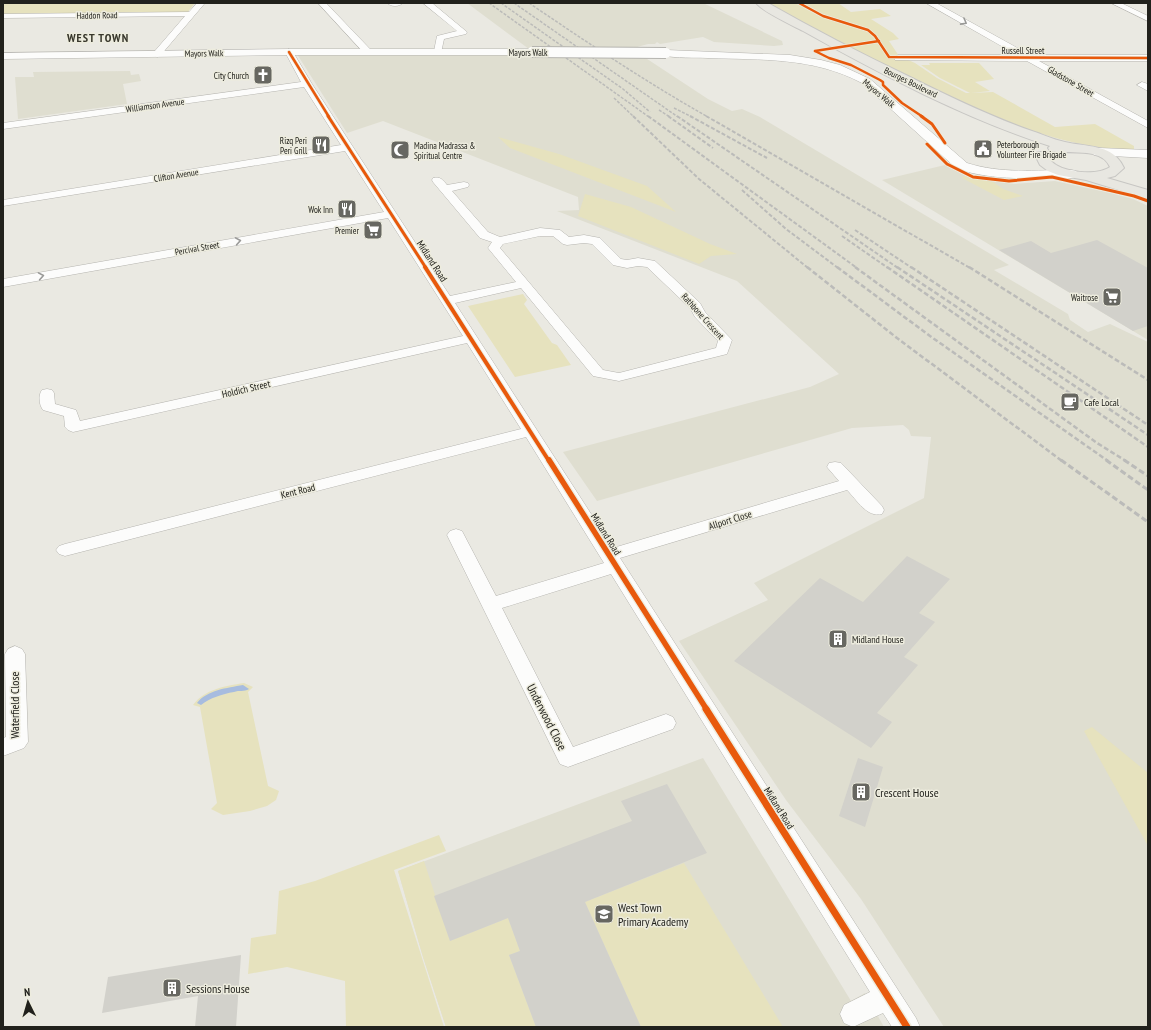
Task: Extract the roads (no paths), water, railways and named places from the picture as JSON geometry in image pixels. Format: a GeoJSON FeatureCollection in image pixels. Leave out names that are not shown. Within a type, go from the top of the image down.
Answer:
{"type":"FeatureCollection","features":[{"type":"Feature","properties":{"kind":"main road","name":"Bourges Boulevard"},"geometry":{"type":"LineString","coordinates":[[757,4],[849,52],[931,92],[1016,130],[1068,147]]}},
{"type":"Feature","properties":{"kind":"main road","name":"Bourges Boulevard"},"geometry":{"type":"LineString","coordinates":[[757,4],[793,30],[870,71],[945,108],[1004,134],[1044,159],[1052,167],[1071,174],[1090,176]]}},
{"type":"Feature","properties":{"kind":"main road"},"geometry":{"type":"LineString","coordinates":[[1044,159],[1045,152],[1051,149],[1068,147],[1099,152],[1107,156],[1117,166],[1138,178]]}},
{"type":"Feature","properties":{"kind":"main road"},"geometry":{"type":"LineString","coordinates":[[1090,176],[1109,174],[1117,166]]}},
{"type":"Feature","properties":{"kind":"main road"},"geometry":{"type":"LineString","coordinates":[[1090,176],[1148,195]]}},
{"type":"Feature","properties":{"kind":"street"},"geometry":{"type":"LineString","coordinates":[[157,54],[201,3]]}},
{"type":"Feature","properties":{"kind":"street"},"geometry":{"type":"LineString","coordinates":[[322,3],[367,51]]}},
{"type":"Feature","properties":{"kind":"street"},"geometry":{"type":"LineString","coordinates":[[390,3],[399,3]]}},
{"type":"Feature","properties":{"kind":"street"},"geometry":{"type":"LineString","coordinates":[[427,3],[462,32],[440,38],[438,51]]}},
{"type":"Feature","properties":{"kind":"street","name":"Gladstone Street"},"geometry":{"type":"LineString","coordinates":[[930,3],[1148,125]]}},
{"type":"Feature","properties":{"kind":"street"},"geometry":{"type":"LineString","coordinates":[[1115,3],[1148,19]]}},
{"type":"Feature","properties":{"kind":"street","name":"Haddon Road"},"geometry":{"type":"LineString","coordinates":[[3,16],[192,14]]}},
{"type":"Feature","properties":{"kind":"street","name":"Mayors Walk"},"geometry":{"type":"LineString","coordinates":[[3,56],[438,51],[666,53],[785,57],[830,65],[855,74],[866,81],[962,166],[987,173],[1015,175],[1071,174]]}},
{"type":"Feature","properties":{"kind":"street","name":"Midland Road"},"geometry":{"type":"LineString","coordinates":[[289,52],[307,84],[392,214],[613,561],[907,1027]]}},
{"type":"Feature","properties":{"kind":"street","name":"Russell Street"},"geometry":{"type":"LineString","coordinates":[[898,58],[914,60],[1148,58]]}},
{"type":"Feature","properties":{"kind":"street","name":"Williamson Avenue"},"geometry":{"type":"LineString","coordinates":[[3,126],[307,84]]}},
{"type":"Feature","properties":{"kind":"street","name":"Clifton Avenue"},"geometry":{"type":"LineString","coordinates":[[3,203],[349,147]]}},
{"type":"Feature","properties":{"kind":"street"},"geometry":{"type":"LineString","coordinates":[[1099,152],[1148,154]]}},
{"type":"Feature","properties":{"kind":"street"},"geometry":{"type":"LineString","coordinates":[[1117,166],[1148,158]]}},
{"type":"Feature","properties":{"kind":"street","name":"Mayors Walk"},"geometry":{"type":"LineString","coordinates":[[1015,175],[1044,159]]}},
{"type":"Feature","properties":{"kind":"street"},"geometry":{"type":"LineString","coordinates":[[436,180],[484,235],[499,241]]}},
{"type":"Feature","properties":{"kind":"street"},"geometry":{"type":"LineString","coordinates":[[444,189],[464,185]]}},
{"type":"Feature","properties":{"kind":"street","name":"Percival Street"},"geometry":{"type":"LineString","coordinates":[[3,283],[392,214]]}},
{"type":"Feature","properties":{"kind":"street","name":"Rathbone Crescent"},"geometry":{"type":"LineString","coordinates":[[540,232],[556,233],[567,241],[584,239],[596,241],[617,262],[627,264],[638,262],[651,264],[696,306],[700,314],[725,340],[722,351],[619,377],[598,374],[524,284],[494,248],[499,241],[540,232]]}},
{"type":"Feature","properties":{"kind":"street"},"geometry":{"type":"LineString","coordinates":[[446,300],[524,284]]}},
{"type":"Feature","properties":{"kind":"street","name":"Holdich Street"},"geometry":{"type":"LineString","coordinates":[[47,393],[48,407],[71,413],[73,427],[471,338]]}},
{"type":"Feature","properties":{"kind":"street","name":"Kent Road"},"geometry":{"type":"LineString","coordinates":[[65,550],[530,431]]}},
{"type":"Feature","properties":{"kind":"street"},"geometry":{"type":"LineString","coordinates":[[835,467],[876,510]]}},
{"type":"Feature","properties":{"kind":"street","name":"Allport Close"},"geometry":{"type":"LineString","coordinates":[[613,561],[851,483]]}},
{"type":"Feature","properties":{"kind":"street","name":"Underwood Close"},"geometry":{"type":"LineString","coordinates":[[456,536],[568,758],[666,723]]}},
{"type":"Feature","properties":{"kind":"street"},"geometry":{"type":"LineString","coordinates":[[491,604],[613,561]]}},
{"type":"Feature","properties":{"kind":"street","name":"Waterfield Close"},"geometry":{"type":"LineString","coordinates":[[3,747],[17,742],[15,654]]}},
{"type":"Feature","properties":{"kind":"street"},"geometry":{"type":"LineString","coordinates":[[853,1014],[888,997]]}},
{"type":"Feature","properties":{"kind":"water"},"geometry":{"type":"Polygon","coordinates":[[[243,685],[249,689],[221,695],[208,700],[201,705],[197,703],[212,692],[243,685]]]}},
{"type":"Feature","properties":{"kind":"railway"},"geometry":{"type":"LineString","coordinates":[[489,3],[649,117]]}},
{"type":"Feature","properties":{"kind":"railway"},"geometry":{"type":"LineString","coordinates":[[501,3],[623,89],[650,112]]}},
{"type":"Feature","properties":{"kind":"railway"},"geometry":{"type":"LineString","coordinates":[[514,3],[678,117]]}},
{"type":"Feature","properties":{"kind":"railway"},"geometry":{"type":"LineString","coordinates":[[529,3],[640,76],[708,117]]}},
{"type":"Feature","properties":{"kind":"railway"},"geometry":{"type":"LineString","coordinates":[[614,98],[634,117]]}},
{"type":"Feature","properties":{"kind":"railway"},"geometry":{"type":"LineString","coordinates":[[674,108],[690,116]]}},
{"type":"Feature","properties":{"kind":"railway"},"geometry":{"type":"LineString","coordinates":[[659,110],[670,117]]}},
{"type":"Feature","properties":{"kind":"railway"},"geometry":{"type":"LineString","coordinates":[[633,116],[699,179],[808,268]]}},
{"type":"Feature","properties":{"kind":"railway"},"geometry":{"type":"LineString","coordinates":[[648,116],[857,268]]}},
{"type":"Feature","properties":{"kind":"railway"},"geometry":{"type":"LineString","coordinates":[[668,116],[713,148]]}},
{"type":"Feature","properties":{"kind":"railway"},"geometry":{"type":"LineString","coordinates":[[677,116],[898,268]]}},
{"type":"Feature","properties":{"kind":"railway"},"geometry":{"type":"LineString","coordinates":[[690,116],[767,158]]}},
{"type":"Feature","properties":{"kind":"railway"},"geometry":{"type":"LineString","coordinates":[[706,116],[970,268]]}},
{"type":"Feature","properties":{"kind":"railway"},"geometry":{"type":"LineString","coordinates":[[742,190],[786,229],[838,268]]}},
{"type":"Feature","properties":{"kind":"railway"},"geometry":{"type":"LineString","coordinates":[[855,230],[912,268]]}},
{"type":"Feature","properties":{"kind":"railway"},"geometry":{"type":"LineString","coordinates":[[842,236],[888,268]]}},
{"type":"Feature","properties":{"kind":"railway"},"geometry":{"type":"LineString","coordinates":[[807,267],[897,338],[1062,461]]}},
{"type":"Feature","properties":{"kind":"railway"},"geometry":{"type":"LineString","coordinates":[[837,267],[930,336],[1108,461]]}},
{"type":"Feature","properties":{"kind":"railway"},"geometry":{"type":"LineString","coordinates":[[855,267],[1097,443],[1126,461]]}},
{"type":"Feature","properties":{"kind":"railway"},"geometry":{"type":"LineString","coordinates":[[887,267],[1148,447]]}},
{"type":"Feature","properties":{"kind":"railway"},"geometry":{"type":"LineString","coordinates":[[897,267],[1148,435]]}},
{"type":"Feature","properties":{"kind":"railway"},"geometry":{"type":"LineString","coordinates":[[911,267],[1148,425]]}},
{"type":"Feature","properties":{"kind":"railway"},"geometry":{"type":"LineString","coordinates":[[969,267],[1148,380]]}},
{"type":"Feature","properties":{"kind":"railway"},"geometry":{"type":"LineString","coordinates":[[1061,460],[1148,522]]}},
{"type":"Feature","properties":{"kind":"railway"},"geometry":{"type":"LineString","coordinates":[[1106,460],[1148,490]]}},
{"type":"Feature","properties":{"kind":"railway"},"geometry":{"type":"LineString","coordinates":[[1124,460],[1148,476]]}},
{"type":"Feature","properties":{"kind":"place","name":"City Church"},"geometry":{"type":"Point","coordinates":[263,75]}},
{"type":"Feature","properties":{"kind":"place","name":"Rizq Peri Peri Grill"},"geometry":{"type":"Point","coordinates":[321,145]}},
{"type":"Feature","properties":{"kind":"place","name":"Peterborough Volunteer Fire Brigade"},"geometry":{"type":"Point","coordinates":[983,149]}},
{"type":"Feature","properties":{"kind":"place","name":"Madina Madrassa & Spiritual Centre"},"geometry":{"type":"Point","coordinates":[400,150]}},
{"type":"Feature","properties":{"kind":"place","name":"Wok Inn"},"geometry":{"type":"Point","coordinates":[347,209]}},
{"type":"Feature","properties":{"kind":"place","name":"Premier"},"geometry":{"type":"Point","coordinates":[373,230]}},
{"type":"Feature","properties":{"kind":"place","name":"Waitrose"},"geometry":{"type":"Point","coordinates":[1112,297]}},
{"type":"Feature","properties":{"kind":"place","name":"Cafe Local"},"geometry":{"type":"Point","coordinates":[1070,402]}},
{"type":"Feature","properties":{"kind":"place","name":"Midland House"},"geometry":{"type":"Point","coordinates":[838,639]}},
{"type":"Feature","properties":{"kind":"place","name":"Crescent House"},"geometry":{"type":"Point","coordinates":[861,792]}},
{"type":"Feature","properties":{"kind":"place","name":"West Town Primary Academy"},"geometry":{"type":"Point","coordinates":[604,914]}},
{"type":"Feature","properties":{"kind":"place","name":"Sessions House"},"geometry":{"type":"Point","coordinates":[172,988]}},
{"type":"Feature","properties":{"kind":"district","name":"WEST TOWN"},"geometry":{"type":"Point","coordinates":[98,37]}}]}
